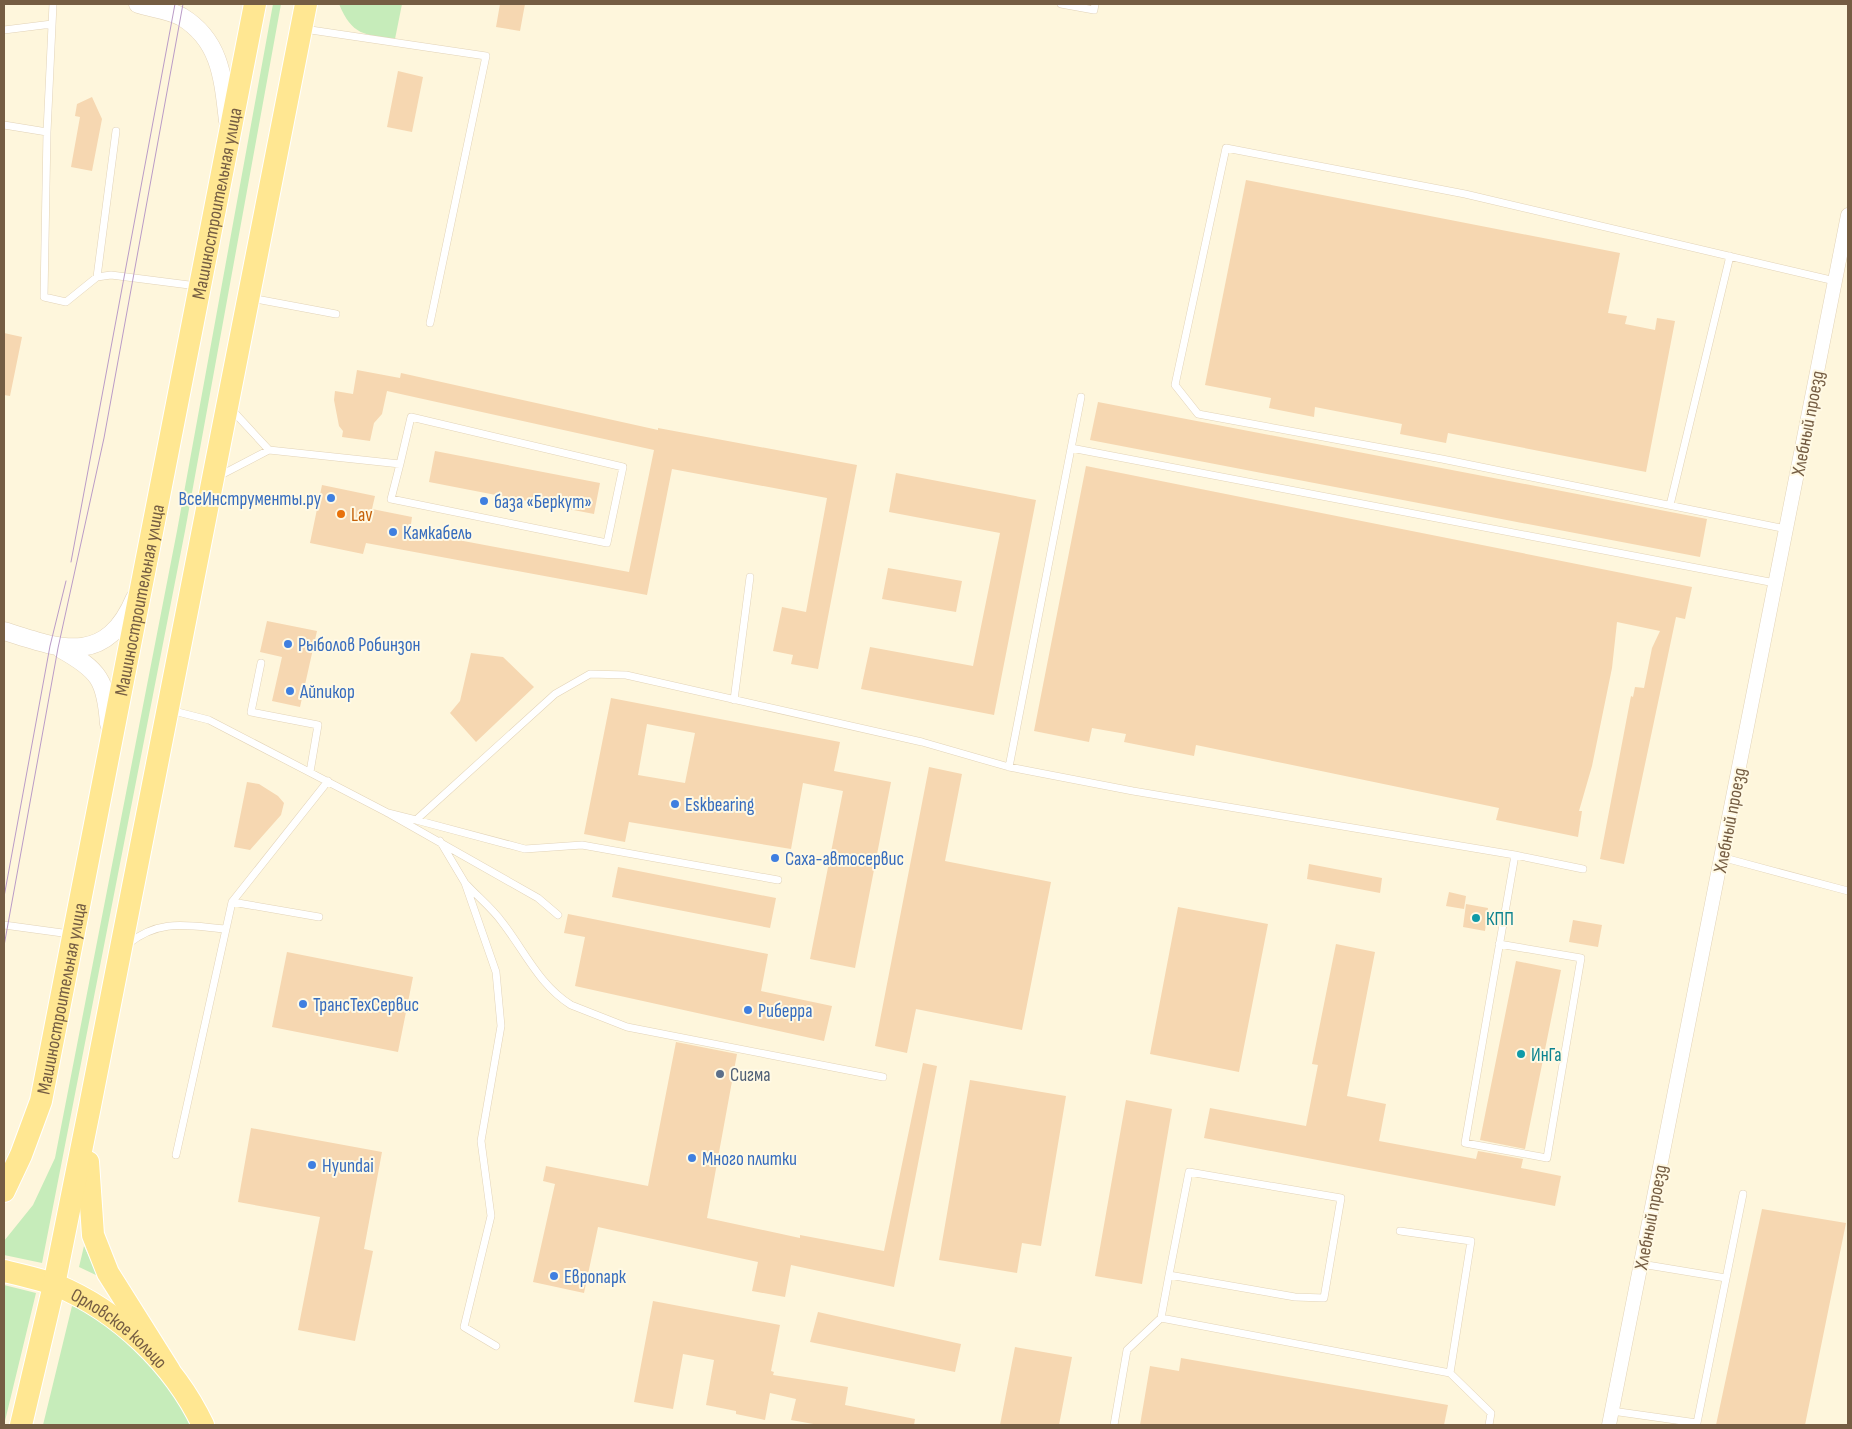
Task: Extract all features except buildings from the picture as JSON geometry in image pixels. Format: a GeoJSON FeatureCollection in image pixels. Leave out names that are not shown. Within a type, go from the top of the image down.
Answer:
{"type":"FeatureCollection","features":[{"type":"Feature","properties":{"kind":"main road","name":"Машиностроительная улица"},"geometry":{"type":"LineString","coordinates":[[4,1191],[21,1155],[41,1102],[255,4]]}},
{"type":"Feature","properties":{"kind":"main road"},"geometry":{"type":"LineString","coordinates":[[21,1425],[54,1285],[90,1106],[306,4]]}},
{"type":"Feature","properties":{"kind":"main road"},"geometry":{"type":"LineString","coordinates":[[90,1106],[87,1178],[93,1234],[108,1273],[169,1370]]}},
{"type":"Feature","properties":{"kind":"main road","name":"Орловское кольцо"},"geometry":{"type":"LineString","coordinates":[[4,1271],[54,1285],[75,1294],[110,1316],[138,1338],[169,1370],[196,1409],[203,1425]]}},
{"type":"Feature","properties":{"kind":"street"},"geometry":{"type":"LineString","coordinates":[[138,4],[180,16],[199,30],[214,50],[223,79],[229,134]]}},
{"type":"Feature","properties":{"kind":"street","name":"Хлебный проезд"},"geometry":{"type":"LineString","coordinates":[[1609,1425],[1848,215]]}},
{"type":"Feature","properties":{"kind":"street"},"geometry":{"type":"LineString","coordinates":[[58,648],[84,648],[98,643],[113,632],[133,604],[142,581]]}},
{"type":"Feature","properties":{"kind":"street"},"geometry":{"type":"LineString","coordinates":[[4,631],[58,648],[87,663],[98,675],[108,704],[110,744]]}},
{"type":"Feature","properties":{"kind":"lane"},"geometry":{"type":"LineString","coordinates":[[53,4],[47,132],[44,297],[66,302],[74,293],[97,277],[111,275],[200,286]]}},
{"type":"Feature","properties":{"kind":"lane"},"geometry":{"type":"LineString","coordinates":[[1061,4],[1094,10],[1095,4]]}},
{"type":"Feature","properties":{"kind":"lane"},"geometry":{"type":"LineString","coordinates":[[4,30],[52,24]]}},
{"type":"Feature","properties":{"kind":"lane"},"geometry":{"type":"LineString","coordinates":[[301,29],[486,56],[430,323]]}},
{"type":"Feature","properties":{"kind":"lane"},"geometry":{"type":"LineString","coordinates":[[4,125],[47,132]]}},
{"type":"Feature","properties":{"kind":"lane"},"geometry":{"type":"LineString","coordinates":[[97,277],[96,266],[116,131]]}},
{"type":"Feature","properties":{"kind":"lane"},"geometry":{"type":"LineString","coordinates":[[1786,529],[1442,459],[1198,414],[1175,385],[1226,148],[1465,194],[1835,281]]}},
{"type":"Feature","properties":{"kind":"lane"},"geometry":{"type":"LineString","coordinates":[[1670,505],[1730,256]]}},
{"type":"Feature","properties":{"kind":"lane"},"geometry":{"type":"LineString","coordinates":[[248,297],[336,314]]}},
{"type":"Feature","properties":{"kind":"lane"},"geometry":{"type":"LineString","coordinates":[[1009,767],[1081,397]]}},
{"type":"Feature","properties":{"kind":"lane"},"geometry":{"type":"LineString","coordinates":[[227,404],[238,419],[269,450]]}},
{"type":"Feature","properties":{"kind":"lane"},"geometry":{"type":"LineString","coordinates":[[411,417],[623,467],[607,543],[391,499],[400,464],[411,417]]}},
{"type":"Feature","properties":{"kind":"lane"},"geometry":{"type":"LineString","coordinates":[[1071,448],[1775,583]]}},
{"type":"Feature","properties":{"kind":"lane"},"geometry":{"type":"LineString","coordinates":[[212,481],[228,470],[269,450],[400,464]]}},
{"type":"Feature","properties":{"kind":"lane"},"geometry":{"type":"LineString","coordinates":[[734,700],[750,577]]}},
{"type":"Feature","properties":{"kind":"lane"},"geometry":{"type":"LineString","coordinates":[[261,663],[251,712],[318,725],[310,772]]}},
{"type":"Feature","properties":{"kind":"lane"},"geometry":{"type":"LineString","coordinates":[[416,820],[555,694],[590,674],[626,675],[922,742],[1009,767],[1133,791],[1515,855],[1583,869]]}},
{"type":"Feature","properties":{"kind":"lane"},"geometry":{"type":"LineString","coordinates":[[168,710],[210,720],[328,781],[538,898],[558,915]]}},
{"type":"Feature","properties":{"kind":"lane"},"geometry":{"type":"LineString","coordinates":[[176,1155],[232,902],[328,781]]}},
{"type":"Feature","properties":{"kind":"lane"},"geometry":{"type":"LineString","coordinates":[[388,813],[525,849],[582,845],[778,880]]}},
{"type":"Feature","properties":{"kind":"lane"},"geometry":{"type":"LineString","coordinates":[[440,842],[465,882],[501,921],[533,968],[562,1000],[571,1005],[628,1027],[882,1077]]}},
{"type":"Feature","properties":{"kind":"lane"},"geometry":{"type":"LineString","coordinates":[[1499,944],[1582,958],[1547,1158],[1465,1143],[1499,944],[1515,855]]}},
{"type":"Feature","properties":{"kind":"lane"},"geometry":{"type":"LineString","coordinates":[[1721,857],[1848,892]]}},
{"type":"Feature","properties":{"kind":"lane"},"geometry":{"type":"LineString","coordinates":[[465,882],[496,972],[501,1026],[481,1141],[491,1216],[464,1327],[496,1346]]}},
{"type":"Feature","properties":{"kind":"lane"},"geometry":{"type":"LineString","coordinates":[[232,902],[319,917]]}},
{"type":"Feature","properties":{"kind":"lane"},"geometry":{"type":"LineString","coordinates":[[4,925],[73,935]]}},
{"type":"Feature","properties":{"kind":"lane"},"geometry":{"type":"LineString","coordinates":[[120,950],[138,936],[155,928],[178,926],[226,930]]}},
{"type":"Feature","properties":{"kind":"lane"},"geometry":{"type":"LineString","coordinates":[[1114,1425],[1127,1350],[1161,1318],[1169,1275],[1189,1172],[1341,1198],[1324,1298],[1295,1297],[1169,1275]]}},
{"type":"Feature","properties":{"kind":"lane"},"geometry":{"type":"LineString","coordinates":[[1612,1411],[1697,1424],[1743,1194]]}},
{"type":"Feature","properties":{"kind":"lane"},"geometry":{"type":"LineString","coordinates":[[1400,1231],[1471,1241],[1450,1373]]}},
{"type":"Feature","properties":{"kind":"lane"},"geometry":{"type":"LineString","coordinates":[[1641,1264],[1726,1278]]}},
{"type":"Feature","properties":{"kind":"lane"},"geometry":{"type":"LineString","coordinates":[[1161,1318],[1450,1373],[1491,1413],[1489,1425]]}},
{"type":"Feature","properties":{"kind":"green space"},"geometry":{"type":"Polygon","coordinates":[[[273,4],[281,4],[185,531],[42,1263],[4,1255],[4,1241],[33,1205],[55,1158],[177,531],[273,4]]]}},
{"type":"Feature","properties":{"kind":"green space"},"geometry":{"type":"Polygon","coordinates":[[[339,4],[402,4],[395,39],[360,32],[349,22],[339,4]]]}},
{"type":"Feature","properties":{"kind":"green space"},"geometry":{"type":"Polygon","coordinates":[[[84,1246],[98,1276],[79,1267],[84,1246]]]}},
{"type":"Feature","properties":{"kind":"green space"},"geometry":{"type":"Polygon","coordinates":[[[4,1285],[36,1293],[4,1425],[4,1285]]]}},
{"type":"Feature","properties":{"kind":"green space"},"geometry":{"type":"Polygon","coordinates":[[[72,1306],[97,1317],[138,1351],[174,1395],[190,1425],[43,1425],[72,1306]]]}},
{"type":"Feature","properties":{"kind":"tram line"},"geometry":{"type":"LineString","coordinates":[[71,562],[175,4]]}},
{"type":"Feature","properties":{"kind":"tram line"},"geometry":{"type":"LineString","coordinates":[[4,946],[58,648],[104,438],[183,4]]}},
{"type":"Feature","properties":{"kind":"tram line"},"geometry":{"type":"LineString","coordinates":[[4,897],[50,646],[66,581]]}},
{"type":"Feature","properties":{"kind":"place","name":"ВсеИнструменты.ру"},"geometry":{"type":"Point","coordinates":[331,498]}},
{"type":"Feature","properties":{"kind":"place","name":"база «Беркут»"},"geometry":{"type":"Point","coordinates":[484,501]}},
{"type":"Feature","properties":{"kind":"place","name":"Lav"},"geometry":{"type":"Point","coordinates":[341,514]}},
{"type":"Feature","properties":{"kind":"place","name":"Камкабель"},"geometry":{"type":"Point","coordinates":[393,532]}},
{"type":"Feature","properties":{"kind":"place","name":"Рыболов Робинзон"},"geometry":{"type":"Point","coordinates":[288,644]}},
{"type":"Feature","properties":{"kind":"place","name":"Айпикор"},"geometry":{"type":"Point","coordinates":[290,691]}},
{"type":"Feature","properties":{"kind":"place","name":"Eskbearing"},"geometry":{"type":"Point","coordinates":[675,804]}},
{"type":"Feature","properties":{"kind":"place","name":"Саха-автосервис"},"geometry":{"type":"Point","coordinates":[775,858]}},
{"type":"Feature","properties":{"kind":"place","name":"КПП"},"geometry":{"type":"Point","coordinates":[1476,918]}},
{"type":"Feature","properties":{"kind":"place","name":"ТрансТехСервис"},"geometry":{"type":"Point","coordinates":[303,1004]}},
{"type":"Feature","properties":{"kind":"place","name":"Риберра"},"geometry":{"type":"Point","coordinates":[748,1010]}},
{"type":"Feature","properties":{"kind":"place","name":"ИнГа"},"geometry":{"type":"Point","coordinates":[1521,1054]}},
{"type":"Feature","properties":{"kind":"place","name":"Сигма"},"geometry":{"type":"Point","coordinates":[720,1074]}},
{"type":"Feature","properties":{"kind":"place","name":"Много плитки"},"geometry":{"type":"Point","coordinates":[692,1158]}},
{"type":"Feature","properties":{"kind":"place","name":"Hyundai"},"geometry":{"type":"Point","coordinates":[312,1165]}},
{"type":"Feature","properties":{"kind":"place","name":"Европарк"},"geometry":{"type":"Point","coordinates":[554,1276]}}]}
